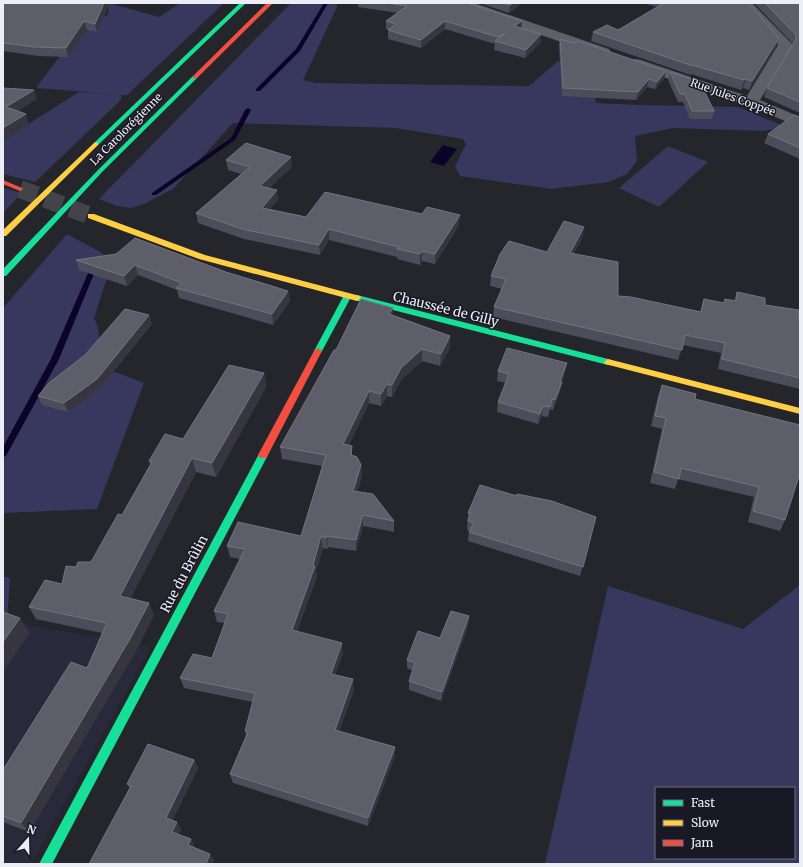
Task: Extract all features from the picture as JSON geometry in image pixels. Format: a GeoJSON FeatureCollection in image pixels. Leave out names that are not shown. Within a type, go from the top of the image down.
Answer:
{"type":"FeatureCollection","features":[{"type":"Feature","properties":{"kind":"main road","name":"La Carolorégienne"},"geometry":{"type":"LineString","coordinates":[[3,234],[243,3]]}},
{"type":"Feature","properties":{"kind":"main road","name":"La Carolorégienne"},"geometry":{"type":"LineString","coordinates":[[3,274],[32,241],[270,3]]}},
{"type":"Feature","properties":{"kind":"main road"},"geometry":{"type":"LineString","coordinates":[[3,182],[20,189]]}},
{"type":"Feature","properties":{"kind":"main road","name":"Chaussée de Gilly"},"geometry":{"type":"LineString","coordinates":[[91,216],[202,257],[347,297],[800,411]]}},
{"type":"Feature","properties":{"kind":"main road","name":"Rue du Brûlin"},"geometry":{"type":"LineString","coordinates":[[45,864],[347,297]]}},
{"type":"Feature","properties":{"kind":"street","name":"Rue Jules Coppée"},"geometry":{"type":"LineString","coordinates":[[461,3],[751,102],[800,122]]}},
{"type":"Feature","properties":{"kind":"street"},"geometry":{"type":"LineString","coordinates":[[745,3],[785,44],[785,47],[751,102]]}},
{"type":"Feature","properties":{"kind":"shaded area"},"geometry":{"type":"Polygon","coordinates":[[[109,3],[159,17],[180,3],[224,3],[127,95],[121,95],[121,100],[35,182],[3,174],[3,140],[79,92],[113,94],[36,88],[66,48],[108,14],[109,3]]]}},
{"type":"Feature","properties":{"kind":"shaded area"},"geometry":{"type":"Polygon","coordinates":[[[291,3],[337,3],[337,7],[303,80],[315,83],[529,86],[558,61],[595,74],[593,87],[596,103],[738,107],[781,125],[774,129],[764,131],[673,128],[635,136],[637,161],[627,174],[609,182],[551,189],[460,176],[455,166],[466,144],[463,139],[396,128],[233,123],[173,189],[146,203],[131,208],[117,206],[99,199],[291,3]]]}},
{"type":"Feature","properties":{"kind":"shaded area"},"geometry":{"type":"Polygon","coordinates":[[[443,145],[457,149],[444,166],[430,162],[443,145]]]}},
{"type":"Feature","properties":{"kind":"shaded area"},"geometry":{"type":"Polygon","coordinates":[[[668,146],[708,162],[659,207],[619,188],[668,146]]]}},
{"type":"Feature","properties":{"kind":"shaded area"},"geometry":{"type":"Polygon","coordinates":[[[3,188],[22,193],[3,213],[3,188]]]}},
{"type":"Feature","properties":{"kind":"shaded area"},"geometry":{"type":"Polygon","coordinates":[[[67,234],[102,253],[111,270],[94,318],[99,331],[97,345],[87,361],[144,383],[97,509],[3,513],[3,308],[67,234]]]}},
{"type":"Feature","properties":{"kind":"shaded area"},"geometry":{"type":"Polygon","coordinates":[[[3,576],[10,578],[7,621],[3,627],[3,576]]]}},
{"type":"Feature","properties":{"kind":"shaded area"},"geometry":{"type":"Polygon","coordinates":[[[800,585],[800,864],[545,864],[608,586],[743,629],[800,585]]]}},
{"type":"Feature","properties":{"kind":"shaded area"},"geometry":{"type":"Polygon","coordinates":[[[7,621],[151,647],[31,864],[3,864],[3,627],[7,621]]]}},
{"type":"Feature","properties":{"kind":"building"},"geometry":{"type":"Polygon","coordinates":[[[3,3],[104,3],[95,24],[84,21],[66,48],[35,47],[3,43],[3,3]]]}},
{"type":"Feature","properties":{"kind":"building"},"geometry":{"type":"Polygon","coordinates":[[[386,3],[467,3],[522,21],[514,26],[541,34],[526,50],[495,41],[505,33],[498,37],[445,21],[421,40],[388,30],[396,24],[386,21],[407,6],[386,3]]]}},
{"type":"Feature","properties":{"kind":"building"},"geometry":{"type":"Polygon","coordinates":[[[664,3],[748,3],[779,38],[752,81],[692,65],[693,66],[593,32],[607,25],[618,30],[664,3]]]}},
{"type":"Feature","properties":{"kind":"building"},"geometry":{"type":"Polygon","coordinates":[[[765,3],[800,3],[800,102],[767,88],[796,39],[796,35],[765,3]]]}},
{"type":"Feature","properties":{"kind":"building"},"geometry":{"type":"Polygon","coordinates":[[[560,39],[574,43],[578,41],[666,71],[657,82],[649,79],[638,92],[563,88],[560,39]]]}},
{"type":"Feature","properties":{"kind":"building"},"geometry":{"type":"Polygon","coordinates":[[[670,72],[700,82],[714,111],[692,111],[685,94],[680,94],[670,72]]]}},
{"type":"Feature","properties":{"kind":"building"},"geometry":{"type":"Polygon","coordinates":[[[3,88],[34,90],[6,107],[26,114],[3,128],[3,88]]]}},
{"type":"Feature","properties":{"kind":"building"},"geometry":{"type":"Polygon","coordinates":[[[794,115],[800,117],[800,148],[768,134],[794,115]]]}},
{"type":"Feature","properties":{"kind":"building"},"geometry":{"type":"Polygon","coordinates":[[[246,143],[291,157],[260,186],[277,190],[262,208],[306,217],[325,192],[422,214],[427,207],[460,215],[435,254],[422,251],[420,254],[397,249],[398,247],[329,229],[319,245],[242,229],[196,213],[250,167],[226,160],[246,143]]]}},
{"type":"Feature","properties":{"kind":"building"},"geometry":{"type":"Polygon","coordinates":[[[564,221],[584,227],[570,253],[618,262],[618,296],[631,297],[701,312],[704,299],[724,303],[725,299],[736,301],[737,292],[765,298],[765,305],[799,310],[800,378],[722,359],[725,343],[685,335],[682,350],[494,307],[506,279],[491,276],[500,254],[509,241],[547,252],[564,221]]]}},
{"type":"Feature","properties":{"kind":"building"},"geometry":{"type":"Polygon","coordinates":[[[135,238],[226,272],[288,291],[272,314],[176,288],[182,283],[135,265],[124,276],[76,260],[116,254],[135,238]]]}},
{"type":"Feature","properties":{"kind":"building"},"geometry":{"type":"Polygon","coordinates":[[[361,299],[393,308],[389,314],[450,336],[441,354],[422,349],[401,368],[392,385],[387,384],[381,394],[369,391],[343,444],[352,446],[351,455],[357,457],[361,465],[353,491],[373,494],[394,521],[363,515],[356,540],[327,536],[326,538],[321,536],[313,565],[315,566],[292,630],[342,643],[331,674],[353,679],[335,730],[395,747],[368,818],[230,774],[248,732],[245,731],[255,693],[180,678],[193,654],[212,658],[228,614],[214,611],[245,549],[227,546],[238,522],[301,536],[326,455],[280,447],[334,350],[336,350],[361,299]]]}},
{"type":"Feature","properties":{"kind":"building"},"geometry":{"type":"Polygon","coordinates":[[[125,309],[149,315],[97,379],[64,403],[38,396],[49,383],[85,355],[125,309]]]}},
{"type":"Feature","properties":{"kind":"building"},"geometry":{"type":"Polygon","coordinates":[[[507,348],[567,363],[555,400],[552,399],[550,407],[543,406],[540,414],[498,402],[509,374],[498,371],[507,348]]]}},
{"type":"Feature","properties":{"kind":"building"},"geometry":{"type":"Polygon","coordinates":[[[229,365],[264,373],[212,463],[192,458],[120,596],[149,603],[131,637],[21,823],[3,816],[3,770],[71,662],[87,668],[107,623],[29,607],[45,580],[62,584],[66,566],[76,567],[78,562],[91,562],[118,514],[122,515],[152,462],[149,461],[165,434],[183,439],[229,365]]]}},
{"type":"Feature","properties":{"kind":"building"},"geometry":{"type":"Polygon","coordinates":[[[662,385],[696,394],[695,399],[800,425],[800,473],[785,520],[753,511],[759,487],[681,468],[679,479],[654,472],[666,418],[655,416],[662,385]]]}},
{"type":"Feature","properties":{"kind":"building"},"geometry":{"type":"Polygon","coordinates":[[[480,485],[517,496],[517,494],[552,501],[596,517],[583,567],[469,532],[474,523],[468,521],[471,513],[468,513],[480,485]]]}},
{"type":"Feature","properties":{"kind":"building"},"geometry":{"type":"Polygon","coordinates":[[[451,611],[469,616],[442,692],[409,681],[415,663],[407,660],[418,631],[440,638],[451,611]]]}},
{"type":"Feature","properties":{"kind":"building"},"geometry":{"type":"Polygon","coordinates":[[[3,612],[20,618],[3,642],[3,612]]]}},
{"type":"Feature","properties":{"kind":"building"},"geometry":{"type":"Polygon","coordinates":[[[148,744],[194,760],[166,818],[177,822],[172,832],[191,839],[188,845],[210,854],[206,864],[89,864],[131,786],[127,784],[148,744]]]}},
{"type":"Feature","properties":{"kind":"waterway"},"geometry":{"type":"LineString","coordinates":[[258,90],[298,50],[326,3]]}},
{"type":"Feature","properties":{"kind":"waterway"},"geometry":{"type":"LineString","coordinates":[[154,194],[233,139],[248,110]]}},
{"type":"Feature","properties":{"kind":"waterway"},"geometry":{"type":"LineString","coordinates":[[3,454],[55,359],[95,264]]}},
{"type":"Feature","properties":{"kind":"tunnel"},"geometry":{"type":"LineString","coordinates":[[20,189],[91,216]]}},
{"type":"Feature","properties":{"kind":"traffic: fast"},"geometry":{"type":"LineString","coordinates":[[96,144],[243,3]]}},
{"type":"Feature","properties":{"kind":"traffic: fast"},"geometry":{"type":"LineString","coordinates":[[3,274],[101,170],[195,77]]}},
{"type":"Feature","properties":{"kind":"traffic: fast"},"geometry":{"type":"LineString","coordinates":[[318,351],[347,297]]}},
{"type":"Feature","properties":{"kind":"traffic: fast"},"geometry":{"type":"LineString","coordinates":[[357,298],[608,362]]}},
{"type":"Feature","properties":{"kind":"traffic: fast"},"geometry":{"type":"LineString","coordinates":[[45,864],[263,455]]}},
{"type":"Feature","properties":{"kind":"traffic: slow"},"geometry":{"type":"LineString","coordinates":[[3,234],[96,144]]}},
{"type":"Feature","properties":{"kind":"traffic: slow"},"geometry":{"type":"LineString","coordinates":[[91,216],[202,257],[357,298]]}},
{"type":"Feature","properties":{"kind":"traffic: slow"},"geometry":{"type":"LineString","coordinates":[[608,362],[800,411]]}},
{"type":"Feature","properties":{"kind":"traffic: jam"},"geometry":{"type":"LineString","coordinates":[[195,77],[270,3]]}},
{"type":"Feature","properties":{"kind":"traffic: jam"},"geometry":{"type":"LineString","coordinates":[[3,182],[20,189]]}},
{"type":"Feature","properties":{"kind":"traffic: jam"},"geometry":{"type":"LineString","coordinates":[[263,455],[318,351]]}}]}
